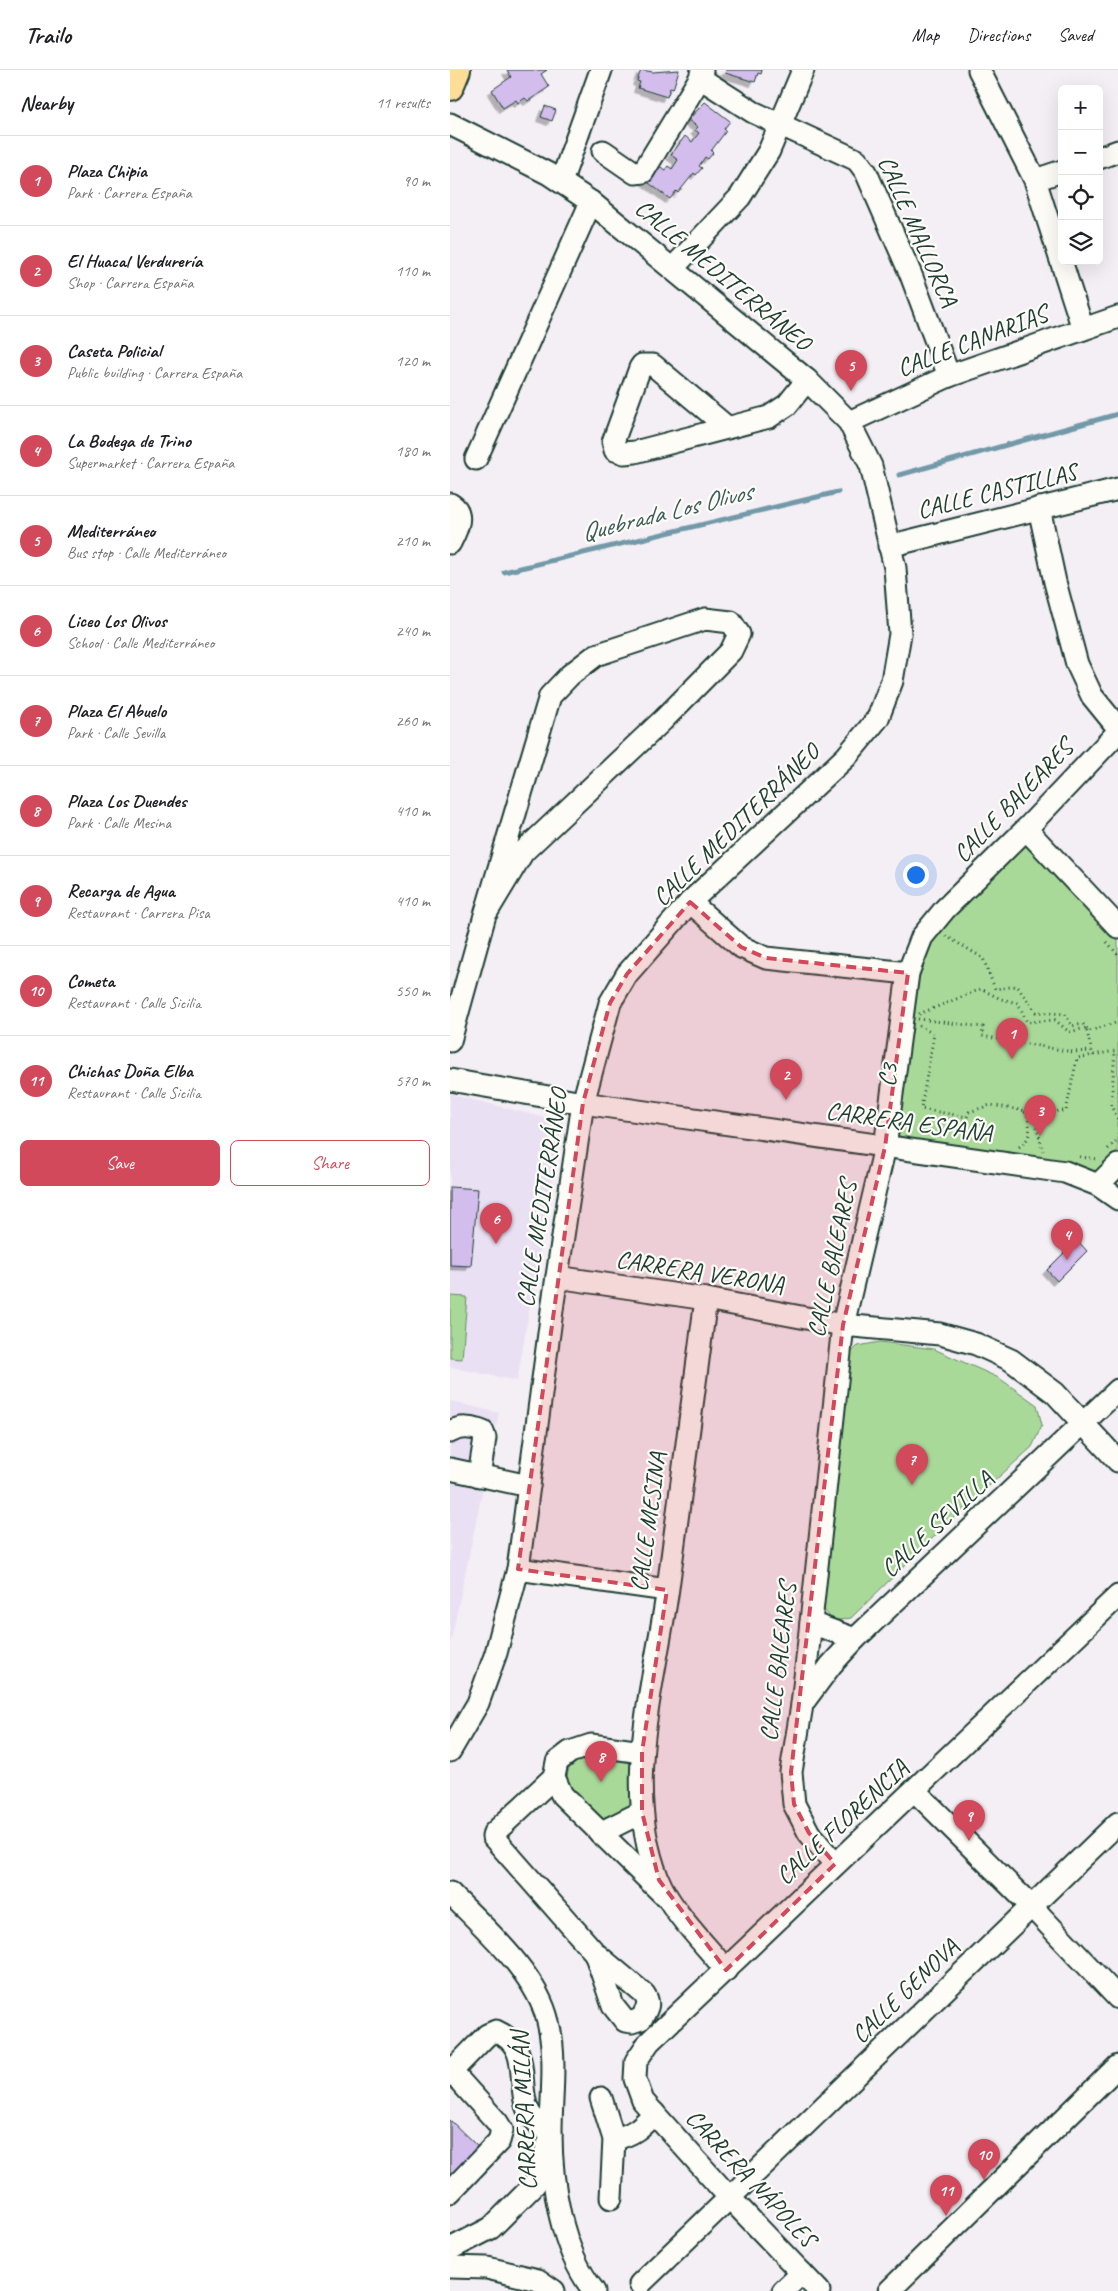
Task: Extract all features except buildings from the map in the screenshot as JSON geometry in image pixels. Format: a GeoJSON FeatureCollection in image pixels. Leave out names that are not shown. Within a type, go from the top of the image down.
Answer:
{"type":"FeatureCollection","features":[{"type":"Feature","properties":{"kind":"main road"},"geometry":{"type":"LineString","coordinates":[[450,87],[457,70]]}},
{"type":"Feature","properties":{"kind":"street"},"geometry":{"type":"LineString","coordinates":[[561,182],[601,70]]}},
{"type":"Feature","properties":{"kind":"street"},"geometry":{"type":"LineString","coordinates":[[673,268],[740,197],[769,151],[802,70]]}},
{"type":"Feature","properties":{"kind":"street"},"geometry":{"type":"LineString","coordinates":[[979,70],[1035,180],[1083,329]]}},
{"type":"Feature","properties":{"kind":"street"},"geometry":{"type":"LineString","coordinates":[[603,151],[635,173],[643,172],[701,74]]}},
{"type":"Feature","properties":{"kind":"street","name":"CALLE MALLORCA"},"geometry":{"type":"LineString","coordinates":[[701,74],[753,112],[857,160],[866,172],[911,275],[949,376]]}},
{"type":"Feature","properties":{"kind":"street","name":"CALLE MEDITERRÁNEO"},"geometry":{"type":"LineString","coordinates":[[450,124],[561,182],[591,202],[807,380],[849,422],[870,466],[895,568],[900,634],[892,680],[878,718],[846,757],[690,902],[627,974],[610,1003],[583,1103],[557,1277],[518,1569],[496,1654],[478,1703],[450,1751]]}},
{"type":"Feature","properties":{"kind":"street"},"geometry":{"type":"LineString","coordinates":[[1103,157],[1118,152]]}},
{"type":"Feature","properties":{"kind":"street"},"geometry":{"type":"LineString","coordinates":[[1035,180],[1058,171]]}},
{"type":"Feature","properties":{"kind":"street"},"geometry":{"type":"LineString","coordinates":[[476,459],[591,202]]}},
{"type":"Feature","properties":{"kind":"street","name":"CALLE CANARIAS"},"geometry":{"type":"LineString","coordinates":[[849,422],[949,376],[1118,317]]}},
{"type":"Feature","properties":{"kind":"street"},"geometry":{"type":"LineString","coordinates":[[728,428],[653,365],[647,364],[642,365],[640,368],[613,442],[614,450],[624,453],[635,452],[728,428],[770,417],[788,404],[807,380]]}},
{"type":"Feature","properties":{"kind":"street","name":"CALLE CASTILLAS"},"geometry":{"type":"LineString","coordinates":[[889,546],[1118,489]]}},
{"type":"Feature","properties":{"kind":"street"},"geometry":{"type":"LineString","coordinates":[[450,504],[459,514],[459,522],[450,544]]}},
{"type":"Feature","properties":{"kind":"street"},"geometry":{"type":"LineString","coordinates":[[1039,508],[1055,582],[1077,664],[1092,696],[1118,730]]}},
{"type":"Feature","properties":{"kind":"street"},"geometry":{"type":"LineString","coordinates":[[450,1041],[485,915],[550,696],[570,675],[596,655],[705,620],[731,622],[739,634],[731,652],[663,720],[523,852],[485,915]]}},
{"type":"Feature","properties":{"kind":"street","name":"CALLE BALEARES"},"geometry":{"type":"LineString","coordinates":[[835,1864],[808,1833],[794,1804],[791,1772],[802,1705],[844,1325],[885,1147],[908,973],[922,937],[944,910],[1026,830],[1118,730]]}},
{"type":"Feature","properties":{"kind":"street"},"geometry":{"type":"LineString","coordinates":[[1026,830],[1112,934]]}},
{"type":"Feature","properties":{"kind":"street"},"geometry":{"type":"LineString","coordinates":[[690,902],[741,948],[766,958],[908,973]]}},
{"type":"Feature","properties":{"kind":"street","name":"CARRERA ESPAÑA"},"geometry":{"type":"LineString","coordinates":[[450,1080],[583,1103],[1065,1172],[1098,1185],[1118,1199]]}},
{"type":"Feature","properties":{"kind":"street"},"geometry":{"type":"LineString","coordinates":[[1098,1185],[1118,1165]]}},
{"type":"Feature","properties":{"kind":"street","name":"CARRERA VERONA"},"geometry":{"type":"LineString","coordinates":[[557,1277],[706,1299],[844,1325],[940,1334],[976,1344],[1011,1360],[1055,1393],[1118,1461]]}},
{"type":"Feature","properties":{"kind":"street","name":"CALLE MESINA"},"geometry":{"type":"LineString","coordinates":[[706,1299],[667,1590],[642,1752],[642,1812],[649,1847],[659,1880],[676,1907],[726,1970]]}},
{"type":"Feature","properties":{"kind":"street","name":"CALLE SEVILLA"},"geometry":{"type":"LineString","coordinates":[[802,1705],[831,1665],[855,1639],[1118,1390]]}},
{"type":"Feature","properties":{"kind":"street"},"geometry":{"type":"LineString","coordinates":[[450,1432],[456,1428],[475,1428],[483,1432],[485,1438],[479,1476]]}},
{"type":"Feature","properties":{"kind":"street"},"geometry":{"type":"LineString","coordinates":[[450,1469],[529,1486]]}},
{"type":"Feature","properties":{"kind":"street"},"geometry":{"type":"LineString","coordinates":[[518,1569],[667,1590]]}},
{"type":"Feature","properties":{"kind":"street","name":"CALLE FLORENCIA"},"geometry":{"type":"LineString","coordinates":[[649,2107],[635,2079],[636,2061],[649,2042],[1118,1596]]}},
{"type":"Feature","properties":{"kind":"street"},"geometry":{"type":"LineString","coordinates":[[811,1623],[855,1639]]}},
{"type":"Feature","properties":{"kind":"street"},"geometry":{"type":"LineString","coordinates":[[595,1953],[493,1837],[554,1777],[557,1762],[570,1752],[591,1745],[642,1752]]}},
{"type":"Feature","properties":{"kind":"street","name":"CALLE MESINA"},"geometry":{"type":"LineString","coordinates":[[554,1777],[562,1795],[676,1907]]}},
{"type":"Feature","properties":{"kind":"street"},"geometry":{"type":"LineString","coordinates":[[915,1791],[1032,1907],[1118,1998]]}},
{"type":"Feature","properties":{"kind":"street"},"geometry":{"type":"LineString","coordinates":[[600,1833],[642,1812]]}},
{"type":"Feature","properties":{"kind":"street","name":"CALLE GENOVA"},"geometry":{"type":"LineString","coordinates":[[640,2284],[1118,1823]]}},
{"type":"Feature","properties":{"kind":"street","name":"CARRERA MILÁN"},"geometry":{"type":"LineString","coordinates":[[450,1894],[500,1944],[530,1981],[548,2021],[553,2064],[551,2134],[558,2212],[582,2277],[594,2291]]}},
{"type":"Feature","properties":{"kind":"street"},"geometry":{"type":"LineString","coordinates":[[450,2192],[499,2140],[502,2130],[497,2122],[451,2072],[487,2035],[496,2031],[508,2036],[518,2050],[526,2105],[535,2122],[551,2134],[535,2184],[491,2228],[450,2249]]}},
{"type":"Feature","properties":{"kind":"street"},"geometry":{"type":"LineString","coordinates":[[889,2291],[1118,2066]]}},
{"type":"Feature","properties":{"kind":"street"},"geometry":{"type":"LineString","coordinates":[[601,2098],[614,2138],[611,2198]]}},
{"type":"Feature","properties":{"kind":"street"},"geometry":{"type":"LineString","coordinates":[[614,2138],[628,2136],[641,2129],[649,2107]]}},
{"type":"Feature","properties":{"kind":"street","name":"CARRERA NÁPOLES"},"geometry":{"type":"LineString","coordinates":[[649,2107],[729,2198],[819,2291]]}},
{"type":"Feature","properties":{"kind":"street"},"geometry":{"type":"LineString","coordinates":[[450,2267],[488,2268],[538,2280],[554,2291]]}},
{"type":"Feature","properties":{"kind":"street"},"geometry":{"type":"LineString","coordinates":[[783,2291],[802,2273]]}},
{"type":"Feature","properties":{"kind":"path"},"geometry":{"type":"LineString","coordinates":[[942,933],[983,958],[995,989],[1017,986],[1036,1012],[1065,1014],[1072,1026],[1083,1024],[1089,1031],[1118,1022]]}},
{"type":"Feature","properties":{"kind":"path"},"geometry":{"type":"LineString","coordinates":[[1112,934],[1118,955]]}},
{"type":"Feature","properties":{"kind":"path"},"geometry":{"type":"LineString","coordinates":[[1086,1028],[1069,1032],[1054,1020],[1027,1022],[1018,1003],[1001,999],[981,989],[917,1017],[984,1027],[982,1036],[1073,1052],[1091,1051]]}},
{"type":"Feature","properties":{"kind":"path"},"geometry":{"type":"LineString","coordinates":[[913,1023],[934,1034],[921,1109],[967,1118],[969,1112],[990,1105],[1026,1113],[1030,1132],[1026,1143],[1019,1148]]}},
{"type":"Feature","properties":{"kind":"path"},"geometry":{"type":"LineString","coordinates":[[1086,1028],[1093,1056]]}},
{"type":"Feature","properties":{"kind":"path"},"geometry":{"type":"LineString","coordinates":[[1020,1111],[1066,1111],[1077,1058],[1115,1051],[1111,1106],[1118,1119]]}},
{"type":"Feature","properties":{"kind":"path"},"geometry":{"type":"LineString","coordinates":[[1034,1112],[1043,1151]]}},
{"type":"Feature","properties":{"kind":"path"},"geometry":{"type":"LineString","coordinates":[[1079,1157],[1097,1160],[1118,1139]]}},
{"type":"Feature","properties":{"kind":"path"},"geometry":{"type":"LineString","coordinates":[[1010,1146],[1027,1149]]}},
{"type":"Feature","properties":{"kind":"path"},"geometry":{"type":"LineString","coordinates":[[1035,1150],[1052,1153]]}},
{"type":"Feature","properties":{"kind":"highlighted area"},"geometry":{"type":"Polygon","coordinates":[[[690,902],[741,947],[766,958],[908,973],[885,1147],[843,1325],[791,1772],[794,1804],[809,1833],[835,1864],[726,1970],[659,1880],[642,1812],[642,1752],[667,1590],[518,1569],[583,1103],[610,1003],[627,974],[690,902]]]}},
{"type":"Feature","properties":{"kind":"shaded area"},"geometry":{"type":"Polygon","coordinates":[[[450,1094],[562,1122],[517,1381],[450,1367],[450,1094]]]}},
{"type":"Feature","properties":{"kind":"shaded area"},"geometry":{"type":"Polygon","coordinates":[[[450,1401],[499,1413],[450,1645],[450,1401]]]}},
{"type":"Feature","properties":{"kind":"green space"},"geometry":{"type":"Polygon","coordinates":[[[1027,844],[1118,940],[1118,1155],[1101,1172],[895,1142],[918,976],[933,940],[959,908],[1027,844]]]}},
{"type":"Feature","properties":{"kind":"green space"},"geometry":{"type":"Polygon","coordinates":[[[450,1296],[467,1297],[462,1359],[450,1358],[450,1296]]]}},
{"type":"Feature","properties":{"kind":"green space"},"geometry":{"type":"Polygon","coordinates":[[[880,1342],[934,1349],[999,1378],[1037,1405],[1042,1425],[1032,1447],[948,1523],[851,1618],[833,1621],[821,1606],[847,1356],[858,1346],[880,1342]]]}},
{"type":"Feature","properties":{"kind":"green space"},"geometry":{"type":"Polygon","coordinates":[[[593,1753],[636,1762],[636,1806],[599,1819],[568,1791],[567,1776],[571,1766],[579,1759],[593,1753]]]}},
{"type":"Feature","properties":{"kind":"waterway","name":"Quebrada Los Olivos"},"geometry":{"type":"LineString","coordinates":[[899,475],[1118,414]]}},
{"type":"Feature","properties":{"kind":"waterway","name":"Quebrada Los Olivos"},"geometry":{"type":"LineString","coordinates":[[504,572],[838,492]]}},
{"type":"Feature","properties":{"kind":"place","name":"Mediterráneo"},"geometry":{"type":"Point","coordinates":[851,391]}},
{"type":"Feature","properties":{"kind":"place","name":"Plaza Chipia"},"geometry":{"type":"Point","coordinates":[1012,1059]}},
{"type":"Feature","properties":{"kind":"place","name":"El Huacal Verdurería"},"geometry":{"type":"Point","coordinates":[786,1100]}},
{"type":"Feature","properties":{"kind":"place","name":"Caseta Policial"},"geometry":{"type":"Point","coordinates":[1040,1136]}},
{"type":"Feature","properties":{"kind":"place","name":"Liceo Los Olivos"},"geometry":{"type":"Point","coordinates":[496,1244]}},
{"type":"Feature","properties":{"kind":"place","name":"La Bodega de Trino"},"geometry":{"type":"Point","coordinates":[1067,1260]}},
{"type":"Feature","properties":{"kind":"place","name":"Plaza El Abuelo"},"geometry":{"type":"Point","coordinates":[912,1485]}},
{"type":"Feature","properties":{"kind":"place","name":"Plaza Los Duendes"},"geometry":{"type":"Point","coordinates":[601,1782]}},
{"type":"Feature","properties":{"kind":"place","name":"Recarga de Agua"},"geometry":{"type":"Point","coordinates":[969,1841]}},
{"type":"Feature","properties":{"kind":"place","name":"Cometa"},"geometry":{"type":"Point","coordinates":[984,2180]}},
{"type":"Feature","properties":{"kind":"place","name":"Chichas Doña Elba"},"geometry":{"type":"Point","coordinates":[946,2216]}}]}
